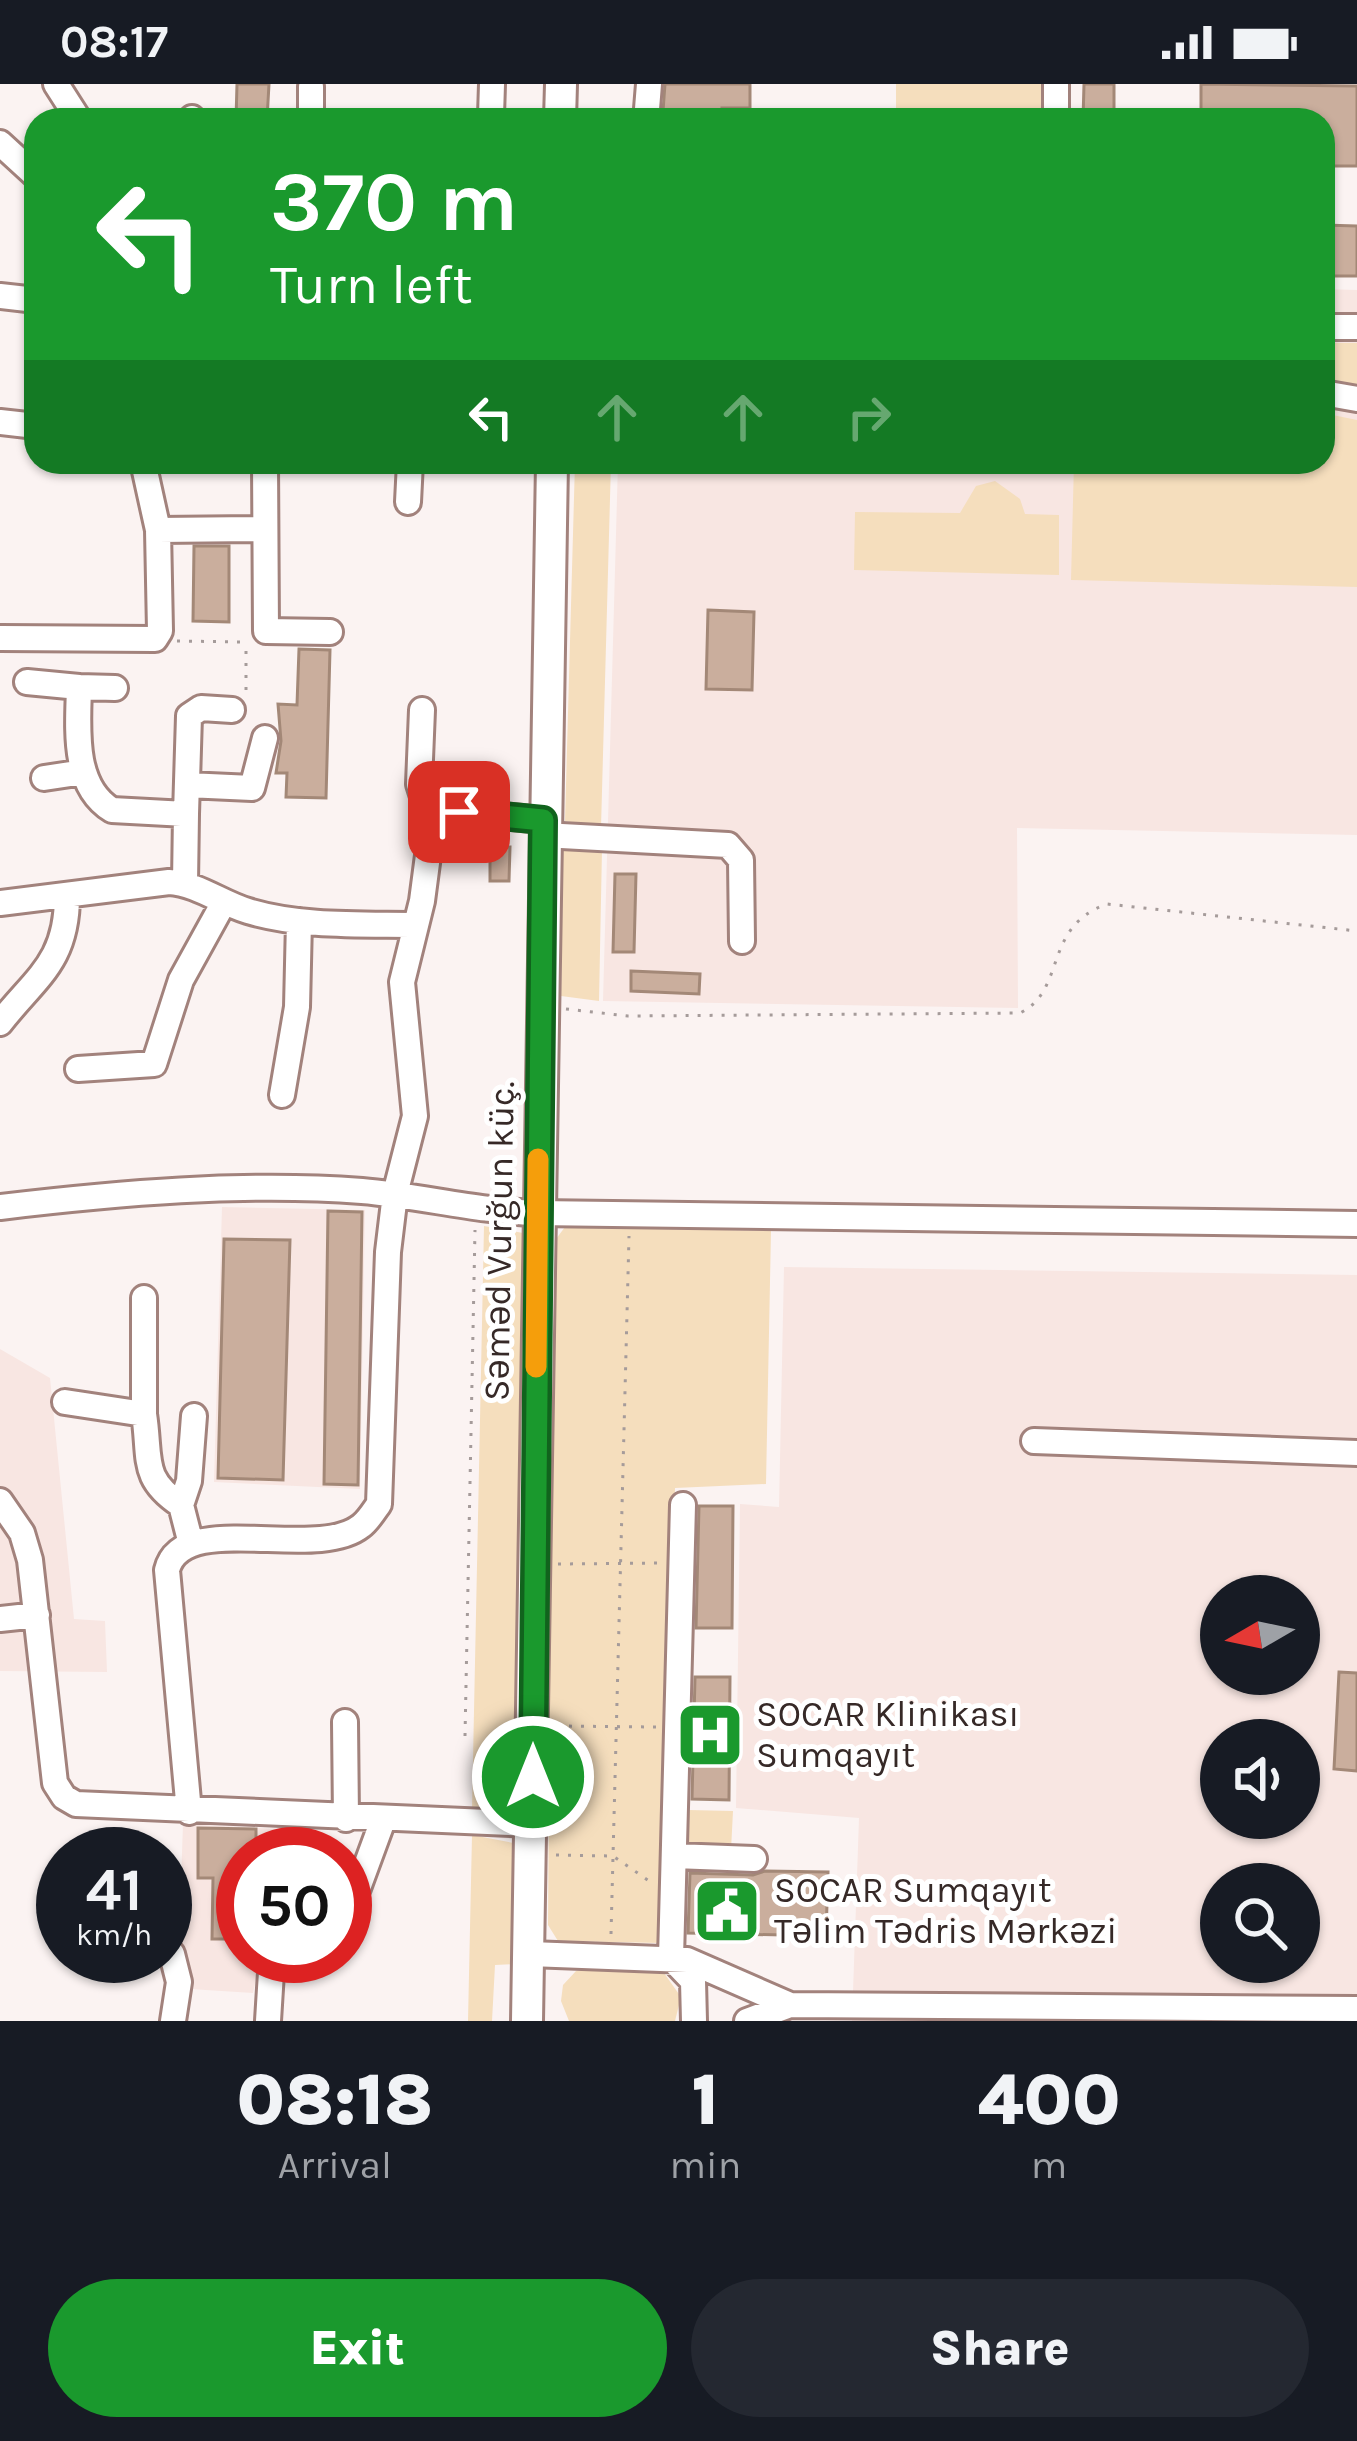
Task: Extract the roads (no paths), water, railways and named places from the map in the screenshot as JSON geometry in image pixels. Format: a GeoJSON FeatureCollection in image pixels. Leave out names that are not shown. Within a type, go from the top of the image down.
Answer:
{"type":"FeatureCollection","features":[{"type":"Feature","properties":{"kind":"main road","name":"Səməd Vurğun küç."},"geometry":{"type":"LineString","coordinates":[[527,2021],[552,474]]}},
{"type":"Feature","properties":{"kind":"street"},"geometry":{"type":"LineString","coordinates":[[311,87],[311,108]]}},
{"type":"Feature","properties":{"kind":"street"},"geometry":{"type":"LineString","coordinates":[[0,142],[24,165]]}},
{"type":"Feature","properties":{"kind":"street"},"geometry":{"type":"LineString","coordinates":[[0,638],[147,641],[160,631],[158,530],[145,474]]}},
{"type":"Feature","properties":{"kind":"street"},"geometry":{"type":"LineString","coordinates":[[266,474],[256,636],[330,632]]}},
{"type":"Feature","properties":{"kind":"street"},"geometry":{"type":"LineString","coordinates":[[409,502],[410,474]]}},
{"type":"Feature","properties":{"kind":"street"},"geometry":{"type":"LineString","coordinates":[[158,530],[265,529]]}},
{"type":"Feature","properties":{"kind":"street"},"geometry":{"type":"LineString","coordinates":[[27,682],[115,688]]}},
{"type":"Feature","properties":{"kind":"street"},"geometry":{"type":"LineString","coordinates":[[79,687],[84,772],[103,804],[112,810],[187,814]]}},
{"type":"Feature","properties":{"kind":"street"},"geometry":{"type":"LineString","coordinates":[[185,884],[189,716],[201,708],[239,700]]}},
{"type":"Feature","properties":{"kind":"street"},"geometry":{"type":"LineString","coordinates":[[189,1812],[167,1570],[177,1548],[319,1540],[361,1526],[379,1504],[388,1252],[394,1194],[415,1117],[402,982],[432,825],[419,784],[422,710]]}},
{"type":"Feature","properties":{"kind":"street"},"geometry":{"type":"LineString","coordinates":[[188,785],[252,788],[257,784],[265,738]]}},
{"type":"Feature","properties":{"kind":"street"},"geometry":{"type":"LineString","coordinates":[[44,778],[84,772]]}},
{"type":"Feature","properties":{"kind":"street"},"geometry":{"type":"LineString","coordinates":[[432,825],[459,812],[543,828],[728,845],[741,860],[742,941]]}},
{"type":"Feature","properties":{"kind":"street"},"geometry":{"type":"LineString","coordinates":[[0,904],[145,884],[185,884],[224,902],[299,921],[416,925]]}},
{"type":"Feature","properties":{"kind":"street"},"geometry":{"type":"LineString","coordinates":[[0,1023],[11,994],[62,942],[67,896]]}},
{"type":"Feature","properties":{"kind":"street"},"geometry":{"type":"LineString","coordinates":[[78,1069],[154,1064],[181,980],[224,902]]}},
{"type":"Feature","properties":{"kind":"street"},"geometry":{"type":"LineString","coordinates":[[282,1095],[297,1007],[299,921]]}},
{"type":"Feature","properties":{"kind":"street"},"geometry":{"type":"LineString","coordinates":[[0,1208],[78,1198],[253,1189],[394,1194],[476,1210],[537,1213],[1357,1224]]}},
{"type":"Feature","properties":{"kind":"street"},"geometry":{"type":"LineString","coordinates":[[145,1298],[143,1414],[151,1477],[157,1489],[182,1505]]}},
{"type":"Feature","properties":{"kind":"street"},"geometry":{"type":"LineString","coordinates":[[64,1402],[143,1414]]}},
{"type":"Feature","properties":{"kind":"street"},"geometry":{"type":"LineString","coordinates":[[191,1544],[182,1505],[194,1416]]}},
{"type":"Feature","properties":{"kind":"street"},"geometry":{"type":"LineString","coordinates":[[1034,1442],[1357,1454]]}},
{"type":"Feature","properties":{"kind":"street"},"geometry":{"type":"LineString","coordinates":[[0,1501],[22,1533],[37,1615],[55,1783],[64,1797],[76,1804],[189,1812],[533,1824]]}},
{"type":"Feature","properties":{"kind":"street"},"geometry":{"type":"LineString","coordinates":[[683,1505],[671,1958],[693,1982],[694,2021]]}},
{"type":"Feature","properties":{"kind":"street"},"geometry":{"type":"LineString","coordinates":[[0,1619],[37,1615]]}},
{"type":"Feature","properties":{"kind":"street"},"geometry":{"type":"LineString","coordinates":[[345,1722],[346,1819]]}},
{"type":"Feature","properties":{"kind":"street"},"geometry":{"type":"LineString","coordinates":[[372,1850],[383,1820]]}},
{"type":"Feature","properties":{"kind":"street"},"geometry":{"type":"LineString","coordinates":[[674,1856],[754,1858]]}},
{"type":"Feature","properties":{"kind":"street"},"geometry":{"type":"LineString","coordinates":[[530,1954],[671,1958],[700,1964],[790,2005],[879,2012],[1357,2008]]}},
{"type":"Feature","properties":{"kind":"street"},"geometry":{"type":"LineString","coordinates":[[173,2021],[177,1983]]}},
{"type":"Feature","properties":{"kind":"street"},"geometry":{"type":"LineString","coordinates":[[268,2021],[270,1983]]}},
{"type":"Feature","properties":{"kind":"street"},"geometry":{"type":"LineString","coordinates":[[747,2021],[790,2005]]}},
{"type":"Feature","properties":{"kind":"place","name":"SOCAR Klinikası Sumqayıt"},"geometry":{"type":"Point","coordinates":[710,1735]}},
{"type":"Feature","properties":{"kind":"place","name":"SOCAR Sumqayıt Təlim Tədris Mərkəzi"},"geometry":{"type":"Point","coordinates":[727,1911]}}]}
